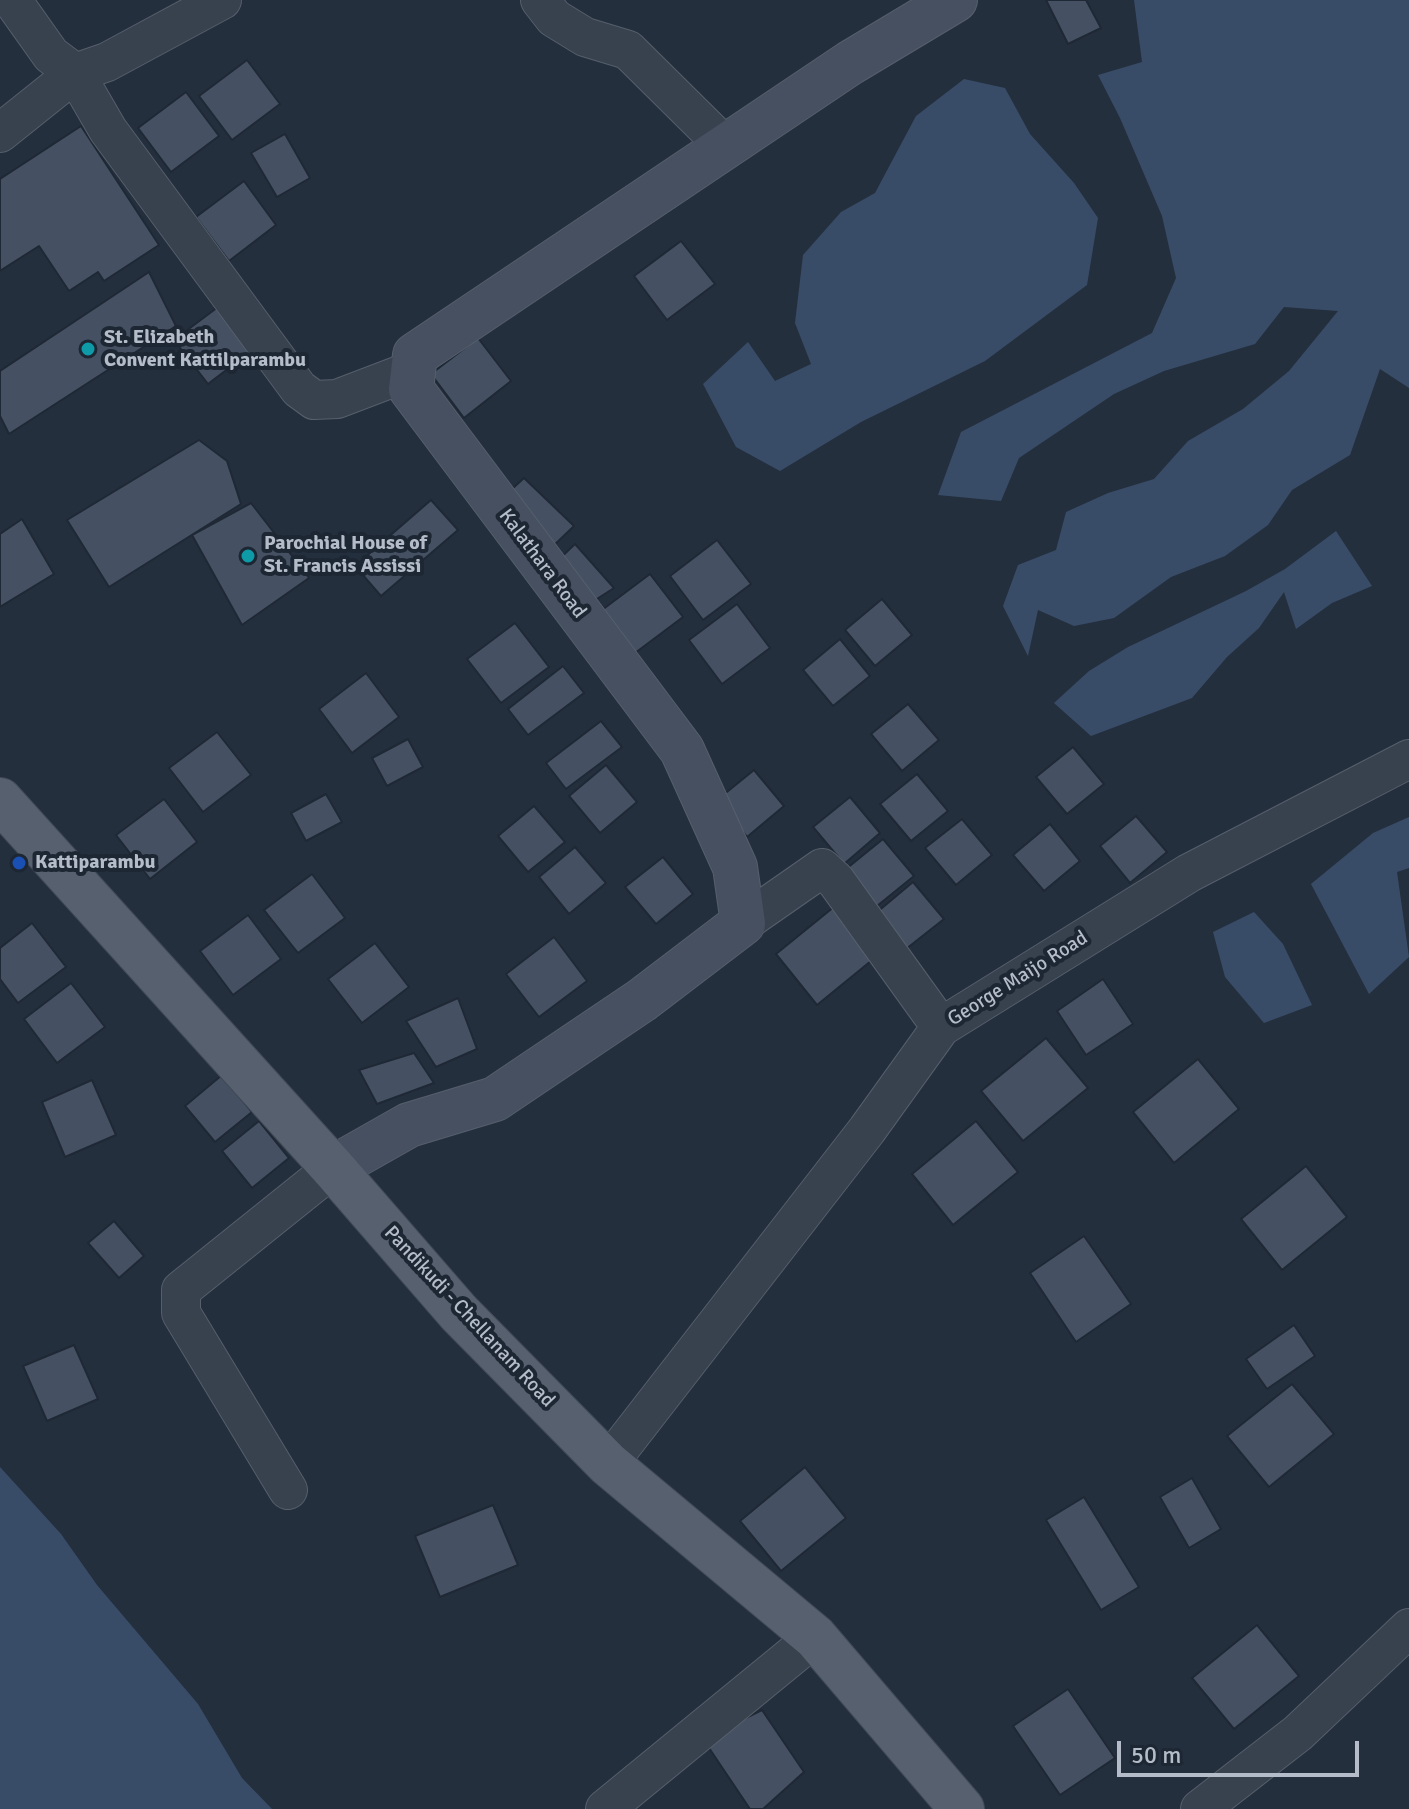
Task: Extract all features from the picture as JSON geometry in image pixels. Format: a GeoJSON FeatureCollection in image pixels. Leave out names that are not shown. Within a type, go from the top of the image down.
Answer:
{"type":"FeatureCollection","features":[{"type":"Feature","properties":{"kind":"main road","name":"Pandikudi - Chellanam Road"},"geometry":{"type":"LineString","coordinates":[[0,800],[333,1168],[459,1313],[608,1464],[815,1637],[962,1809]]}},
{"type":"Feature","properties":{"kind":"street"},"geometry":{"type":"LineString","coordinates":[[12,0],[51,55],[75,73],[108,130],[299,389],[314,400],[337,399],[413,370],[415,355],[850,63],[955,0]]}},
{"type":"Feature","properties":{"kind":"street"},"geometry":{"type":"LineString","coordinates":[[0,133],[75,73],[107,62],[222,0]]}},
{"type":"Feature","properties":{"kind":"street"},"geometry":{"type":"LineString","coordinates":[[540,0],[554,18],[585,37],[628,50],[726,147]]}},
{"type":"Feature","properties":{"kind":"street","name":"Kalathara Road"},"geometry":{"type":"LineString","coordinates":[[413,370],[411,389],[682,750],[735,867],[743,923]]}},
{"type":"Feature","properties":{"kind":"street","name":"George Maijo Road"},"geometry":{"type":"LineString","coordinates":[[608,1464],[867,1130],[941,1027],[1189,873],[1409,759]]}},
{"type":"Feature","properties":{"kind":"street"},"geometry":{"type":"LineString","coordinates":[[288,1490],[181,1313],[181,1290],[333,1168],[409,1125],[495,1099],[642,1000],[822,868],[836,881],[941,1027]]}},
{"type":"Feature","properties":{"kind":"street"},"geometry":{"type":"LineString","coordinates":[[1200,1809],[1298,1733],[1409,1628]]}},
{"type":"Feature","properties":{"kind":"street"},"geometry":{"type":"LineString","coordinates":[[605,1809],[815,1637]]}},
{"type":"Feature","properties":{"kind":"water"},"geometry":{"type":"Polygon","coordinates":[[[1134,0],[1409,0],[1409,388],[1380,369],[1350,455],[1292,490],[1268,525],[1225,556],[1171,577],[1114,618],[1074,626],[1038,610],[1028,656],[1003,606],[1018,565],[1056,550],[1066,512],[1108,493],[1154,479],[1188,441],[1243,409],[1289,371],[1338,311],[1284,307],[1255,344],[1164,371],[1114,394],[1019,458],[1001,501],[938,495],[961,432],[1152,333],[1176,278],[1162,216],[1098,75],[1142,62],[1134,0]]]}},
{"type":"Feature","properties":{"kind":"water"},"geometry":{"type":"Polygon","coordinates":[[[964,79],[1005,88],[1030,134],[1074,183],[1098,218],[1087,285],[985,361],[861,422],[780,471],[736,447],[703,384],[748,342],[775,381],[811,364],[795,323],[803,255],[841,212],[875,193],[916,116],[964,79]]]}},
{"type":"Feature","properties":{"kind":"water"},"geometry":{"type":"Polygon","coordinates":[[[1336,531],[1372,586],[1332,603],[1296,629],[1284,592],[1259,628],[1227,657],[1192,698],[1091,736],[1054,703],[1089,671],[1128,647],[1246,591],[1285,569],[1336,531]]]}},
{"type":"Feature","properties":{"kind":"water"},"geometry":{"type":"Polygon","coordinates":[[[1409,817],[1409,868],[1397,872],[1409,957],[1369,994],[1311,884],[1373,833],[1409,817]]]}},
{"type":"Feature","properties":{"kind":"water"},"geometry":{"type":"Polygon","coordinates":[[[1254,912],[1283,944],[1312,1005],[1264,1023],[1225,977],[1213,932],[1254,912]]]}},
{"type":"Feature","properties":{"kind":"water"},"geometry":{"type":"Polygon","coordinates":[[[0,1467],[61,1534],[97,1585],[198,1704],[242,1778],[272,1809],[0,1809],[0,1467]]]}},
{"type":"Feature","properties":{"kind":"building"},"geometry":{"type":"Polygon","coordinates":[[[1046,0],[1086,0],[1101,28],[1068,44],[1046,0]]]}},
{"type":"Feature","properties":{"kind":"building"},"geometry":{"type":"Polygon","coordinates":[[[247,60],[280,104],[232,140],[199,96],[247,60]]]}},
{"type":"Feature","properties":{"kind":"building"},"geometry":{"type":"Polygon","coordinates":[[[186,92],[219,136],[171,172],[138,128],[186,92]]]}},
{"type":"Feature","properties":{"kind":"building"},"geometry":{"type":"Polygon","coordinates":[[[81,126],[159,245],[104,281],[98,272],[69,291],[39,246],[0,271],[0,179],[81,126]]]}},
{"type":"Feature","properties":{"kind":"building"},"geometry":{"type":"Polygon","coordinates":[[[285,134],[310,178],[277,197],[251,153],[285,134]]]}},
{"type":"Feature","properties":{"kind":"building"},"geometry":{"type":"Polygon","coordinates":[[[244,181],[276,225],[229,261],[196,217],[244,181]]]}},
{"type":"Feature","properties":{"kind":"building"},"geometry":{"type":"Polygon","coordinates":[[[681,241],[715,284],[667,320],[634,276],[681,241]]]}},
{"type":"Feature","properties":{"kind":"building","name":"St. Elizabeth Convent Kattilparambu"},"geometry":{"type":"Polygon","coordinates":[[[149,272],[176,326],[9,434],[0,416],[0,371],[149,272]]]}},
{"type":"Feature","properties":{"kind":"building"},"geometry":{"type":"Polygon","coordinates":[[[222,304],[255,348],[208,384],[174,340],[222,304]]]}},
{"type":"Feature","properties":{"kind":"building"},"geometry":{"type":"Polygon","coordinates":[[[478,338],[511,381],[464,418],[431,374],[478,338]]]}},
{"type":"Feature","properties":{"kind":"building"},"geometry":{"type":"Polygon","coordinates":[[[199,440],[227,461],[241,504],[109,587],[67,520],[199,440]]]}},
{"type":"Feature","properties":{"kind":"building"},"geometry":{"type":"Polygon","coordinates":[[[524,478],[574,526],[549,550],[500,500],[524,478]]]}},
{"type":"Feature","properties":{"kind":"building"},"geometry":{"type":"Polygon","coordinates":[[[431,500],[458,530],[381,596],[355,566],[431,500]]]}},
{"type":"Feature","properties":{"kind":"building","name":"Parochial House of St. Francis Assissi"},"geometry":{"type":"Polygon","coordinates":[[[251,503],[309,578],[242,625],[192,535],[251,503]]]}},
{"type":"Feature","properties":{"kind":"building"},"geometry":{"type":"Polygon","coordinates":[[[22,519],[54,574],[0,607],[0,534],[22,519]]]}},
{"type":"Feature","properties":{"kind":"building"},"geometry":{"type":"Polygon","coordinates":[[[717,540],[751,584],[703,620],[670,576],[717,540]]]}},
{"type":"Feature","properties":{"kind":"building"},"geometry":{"type":"Polygon","coordinates":[[[575,544],[614,588],[589,604],[552,566],[575,544]]]}},
{"type":"Feature","properties":{"kind":"building"},"geometry":{"type":"Polygon","coordinates":[[[650,574],[683,617],[635,653],[602,610],[650,574]]]}},
{"type":"Feature","properties":{"kind":"building"},"geometry":{"type":"Polygon","coordinates":[[[882,599],[912,635],[875,666],[845,630],[882,599]]]}},
{"type":"Feature","properties":{"kind":"building"},"geometry":{"type":"Polygon","coordinates":[[[737,604],[770,648],[722,684],[689,640],[737,604]]]}},
{"type":"Feature","properties":{"kind":"building"},"geometry":{"type":"Polygon","coordinates":[[[515,623],[549,667],[501,703],[467,659],[515,623]]]}},
{"type":"Feature","properties":{"kind":"building"},"geometry":{"type":"Polygon","coordinates":[[[840,639],[870,676],[833,706],[803,670],[840,639]]]}},
{"type":"Feature","properties":{"kind":"building"},"geometry":{"type":"Polygon","coordinates":[[[563,666],[584,693],[528,735],[508,709],[563,666]]]}},
{"type":"Feature","properties":{"kind":"building"},"geometry":{"type":"Polygon","coordinates":[[[366,673],[399,717],[352,753],[319,709],[366,673]]]}},
{"type":"Feature","properties":{"kind":"building"},"geometry":{"type":"Polygon","coordinates":[[[908,704],[939,740],[902,771],[871,734],[908,704]]]}},
{"type":"Feature","properties":{"kind":"building"},"geometry":{"type":"Polygon","coordinates":[[[601,721],[622,747],[566,789],[546,763],[601,721]]]}},
{"type":"Feature","properties":{"kind":"building"},"geometry":{"type":"Polygon","coordinates":[[[217,732],[251,775],[203,812],[169,768],[217,732]]]}},
{"type":"Feature","properties":{"kind":"building"},"geometry":{"type":"Polygon","coordinates":[[[408,739],[423,767],[387,786],[372,758],[408,739]]]}},
{"type":"Feature","properties":{"kind":"building"},"geometry":{"type":"Polygon","coordinates":[[[1073,747],[1104,784],[1067,814],[1036,777],[1073,747]]]}},
{"type":"Feature","properties":{"kind":"building"},"geometry":{"type":"Polygon","coordinates":[[[606,765],[637,802],[600,833],[569,796],[606,765]]]}},
{"type":"Feature","properties":{"kind":"building"},"geometry":{"type":"Polygon","coordinates":[[[754,770],[784,806],[747,837],[717,800],[754,770]]]}},
{"type":"Feature","properties":{"kind":"building"},"geometry":{"type":"Polygon","coordinates":[[[917,774],[948,811],[911,841],[880,804],[917,774]]]}},
{"type":"Feature","properties":{"kind":"building"},"geometry":{"type":"Polygon","coordinates":[[[326,794],[342,822],[306,841],[291,813],[326,794]]]}},
{"type":"Feature","properties":{"kind":"building"},"geometry":{"type":"Polygon","coordinates":[[[850,797],[880,833],[844,864],[813,827],[850,797]]]}},
{"type":"Feature","properties":{"kind":"building"},"geometry":{"type":"Polygon","coordinates":[[[164,799],[197,842],[150,879],[116,835],[164,799]]]}},
{"type":"Feature","properties":{"kind":"building"},"geometry":{"type":"Polygon","coordinates":[[[534,806],[565,842],[528,872],[498,836],[534,806]]]}},
{"type":"Feature","properties":{"kind":"building"},"geometry":{"type":"Polygon","coordinates":[[[1136,816],[1167,852],[1130,883],[1100,846],[1136,816]]]}},
{"type":"Feature","properties":{"kind":"building"},"geometry":{"type":"Polygon","coordinates":[[[962,819],[992,855],[956,885],[925,848],[962,819]]]}},
{"type":"Feature","properties":{"kind":"building"},"geometry":{"type":"Polygon","coordinates":[[[1050,824],[1080,861],[1044,891],[1013,855],[1050,824]]]}},
{"type":"Feature","properties":{"kind":"building"},"geometry":{"type":"Polygon","coordinates":[[[883,839],[914,876],[877,906],[846,869],[883,839]]]}},
{"type":"Feature","properties":{"kind":"building"},"geometry":{"type":"Polygon","coordinates":[[[575,847],[606,883],[569,914],[539,877],[575,847]]]}},
{"type":"Feature","properties":{"kind":"building"},"geometry":{"type":"Polygon","coordinates":[[[663,857],[693,894],[656,924],[625,887],[663,857]]]}},
{"type":"Feature","properties":{"kind":"building"},"geometry":{"type":"Polygon","coordinates":[[[312,874],[345,918],[298,953],[264,910],[312,874]]]}},
{"type":"Feature","properties":{"kind":"building"},"geometry":{"type":"Polygon","coordinates":[[[913,882],[944,919],[906,949],[876,913],[913,882]]]}},
{"type":"Feature","properties":{"kind":"building"},"geometry":{"type":"Polygon","coordinates":[[[840,902],[882,952],[817,1005],[776,954],[840,902]]]}},
{"type":"Feature","properties":{"kind":"building"},"geometry":{"type":"Polygon","coordinates":[[[248,915],[281,959],[233,995],[200,951],[248,915]]]}},
{"type":"Feature","properties":{"kind":"building"},"geometry":{"type":"Polygon","coordinates":[[[32,923],[66,967],[18,1003],[0,979],[0,948],[32,923]]]}},
{"type":"Feature","properties":{"kind":"building"},"geometry":{"type":"Polygon","coordinates":[[[554,937],[587,981],[539,1017],[506,974],[554,937]]]}},
{"type":"Feature","properties":{"kind":"building"},"geometry":{"type":"Polygon","coordinates":[[[375,943],[409,987],[362,1023],[328,979],[375,943]]]}},
{"type":"Feature","properties":{"kind":"building"},"geometry":{"type":"Polygon","coordinates":[[[1103,979],[1133,1024],[1086,1055],[1057,1011],[1103,979]]]}},
{"type":"Feature","properties":{"kind":"building"},"geometry":{"type":"Polygon","coordinates":[[[71,983],[105,1027],[57,1063],[24,1019],[71,983]]]}},
{"type":"Feature","properties":{"kind":"building"},"geometry":{"type":"Polygon","coordinates":[[[458,998],[477,1049],[436,1067],[406,1021],[458,998]]]}},
{"type":"Feature","properties":{"kind":"building"},"geometry":{"type":"Polygon","coordinates":[[[1046,1038],[1088,1088],[1023,1141],[981,1091],[1046,1038]]]}},
{"type":"Feature","properties":{"kind":"building"},"geometry":{"type":"Polygon","coordinates":[[[414,1053],[434,1083],[377,1104],[359,1070],[414,1053]]]}},
{"type":"Feature","properties":{"kind":"building"},"geometry":{"type":"Polygon","coordinates":[[[1198,1059],[1239,1109],[1174,1163],[1133,1112],[1198,1059]]]}},
{"type":"Feature","properties":{"kind":"building"},"geometry":{"type":"Polygon","coordinates":[[[222,1075],[252,1112],[215,1142],[185,1106],[222,1075]]]}},
{"type":"Feature","properties":{"kind":"building"},"geometry":{"type":"Polygon","coordinates":[[[92,1080],[116,1135],[65,1157],[42,1102],[92,1080]]]}},
{"type":"Feature","properties":{"kind":"building"},"geometry":{"type":"Polygon","coordinates":[[[259,1121],[289,1158],[252,1188],[222,1151],[259,1121]]]}},
{"type":"Feature","properties":{"kind":"building"},"geometry":{"type":"Polygon","coordinates":[[[976,1121],[1018,1172],[953,1225],[912,1174],[976,1121]]]}},
{"type":"Feature","properties":{"kind":"building"},"geometry":{"type":"Polygon","coordinates":[[[1306,1166],[1347,1217],[1282,1270],[1241,1219],[1306,1166]]]}},
{"type":"Feature","properties":{"kind":"building"},"geometry":{"type":"Polygon","coordinates":[[[114,1221],[144,1256],[119,1278],[88,1243],[114,1221]]]}},
{"type":"Feature","properties":{"kind":"building"},"geometry":{"type":"Polygon","coordinates":[[[1084,1236],[1131,1304],[1076,1342],[1030,1273],[1084,1236]]]}},
{"type":"Feature","properties":{"kind":"building"},"geometry":{"type":"Polygon","coordinates":[[[1294,1325],[1315,1356],[1267,1389],[1246,1359],[1294,1325]]]}},
{"type":"Feature","properties":{"kind":"building"},"geometry":{"type":"Polygon","coordinates":[[[74,1345],[98,1399],[47,1421],[23,1366],[74,1345]]]}},
{"type":"Feature","properties":{"kind":"building"},"geometry":{"type":"Polygon","coordinates":[[[1292,1384],[1334,1434],[1269,1487],[1227,1436],[1292,1384]]]}},
{"type":"Feature","properties":{"kind":"building"},"geometry":{"type":"Polygon","coordinates":[[[805,1467],[846,1518],[781,1571],[740,1521],[805,1467]]]}},
{"type":"Feature","properties":{"kind":"building"},"geometry":{"type":"Polygon","coordinates":[[[1192,1478],[1221,1529],[1189,1548],[1160,1497],[1192,1478]]]}},
{"type":"Feature","properties":{"kind":"building"},"geometry":{"type":"Polygon","coordinates":[[[1084,1497],[1139,1587],[1101,1610],[1046,1520],[1084,1497]]]}},
{"type":"Feature","properties":{"kind":"building"},"geometry":{"type":"Polygon","coordinates":[[[493,1505],[518,1565],[440,1597],[415,1536],[493,1505]]]}},
{"type":"Feature","properties":{"kind":"building"},"geometry":{"type":"Polygon","coordinates":[[[1257,1625],[1299,1676],[1234,1729],[1192,1678],[1257,1625]]]}},
{"type":"Feature","properties":{"kind":"building"},"geometry":{"type":"Polygon","coordinates":[[[1068,1689],[1115,1758],[1060,1795],[1013,1726],[1068,1689]]]}},
{"type":"Feature","properties":{"kind":"building"},"geometry":{"type":"Polygon","coordinates":[[[762,1710],[804,1772],[763,1809],[750,1809],[703,1739],[762,1710]]]}},
{"type":"Feature","properties":{"kind":"place","name":"St. Elizabeth Convent Kattilparambu"},"geometry":{"type":"Point","coordinates":[88,349]}},
{"type":"Feature","properties":{"kind":"place","name":"Parochial House of St. Francis Assissi"},"geometry":{"type":"Point","coordinates":[248,556]}},
{"type":"Feature","properties":{"kind":"place","name":"Kattiparambu"},"geometry":{"type":"Point","coordinates":[19,863]}}]}
